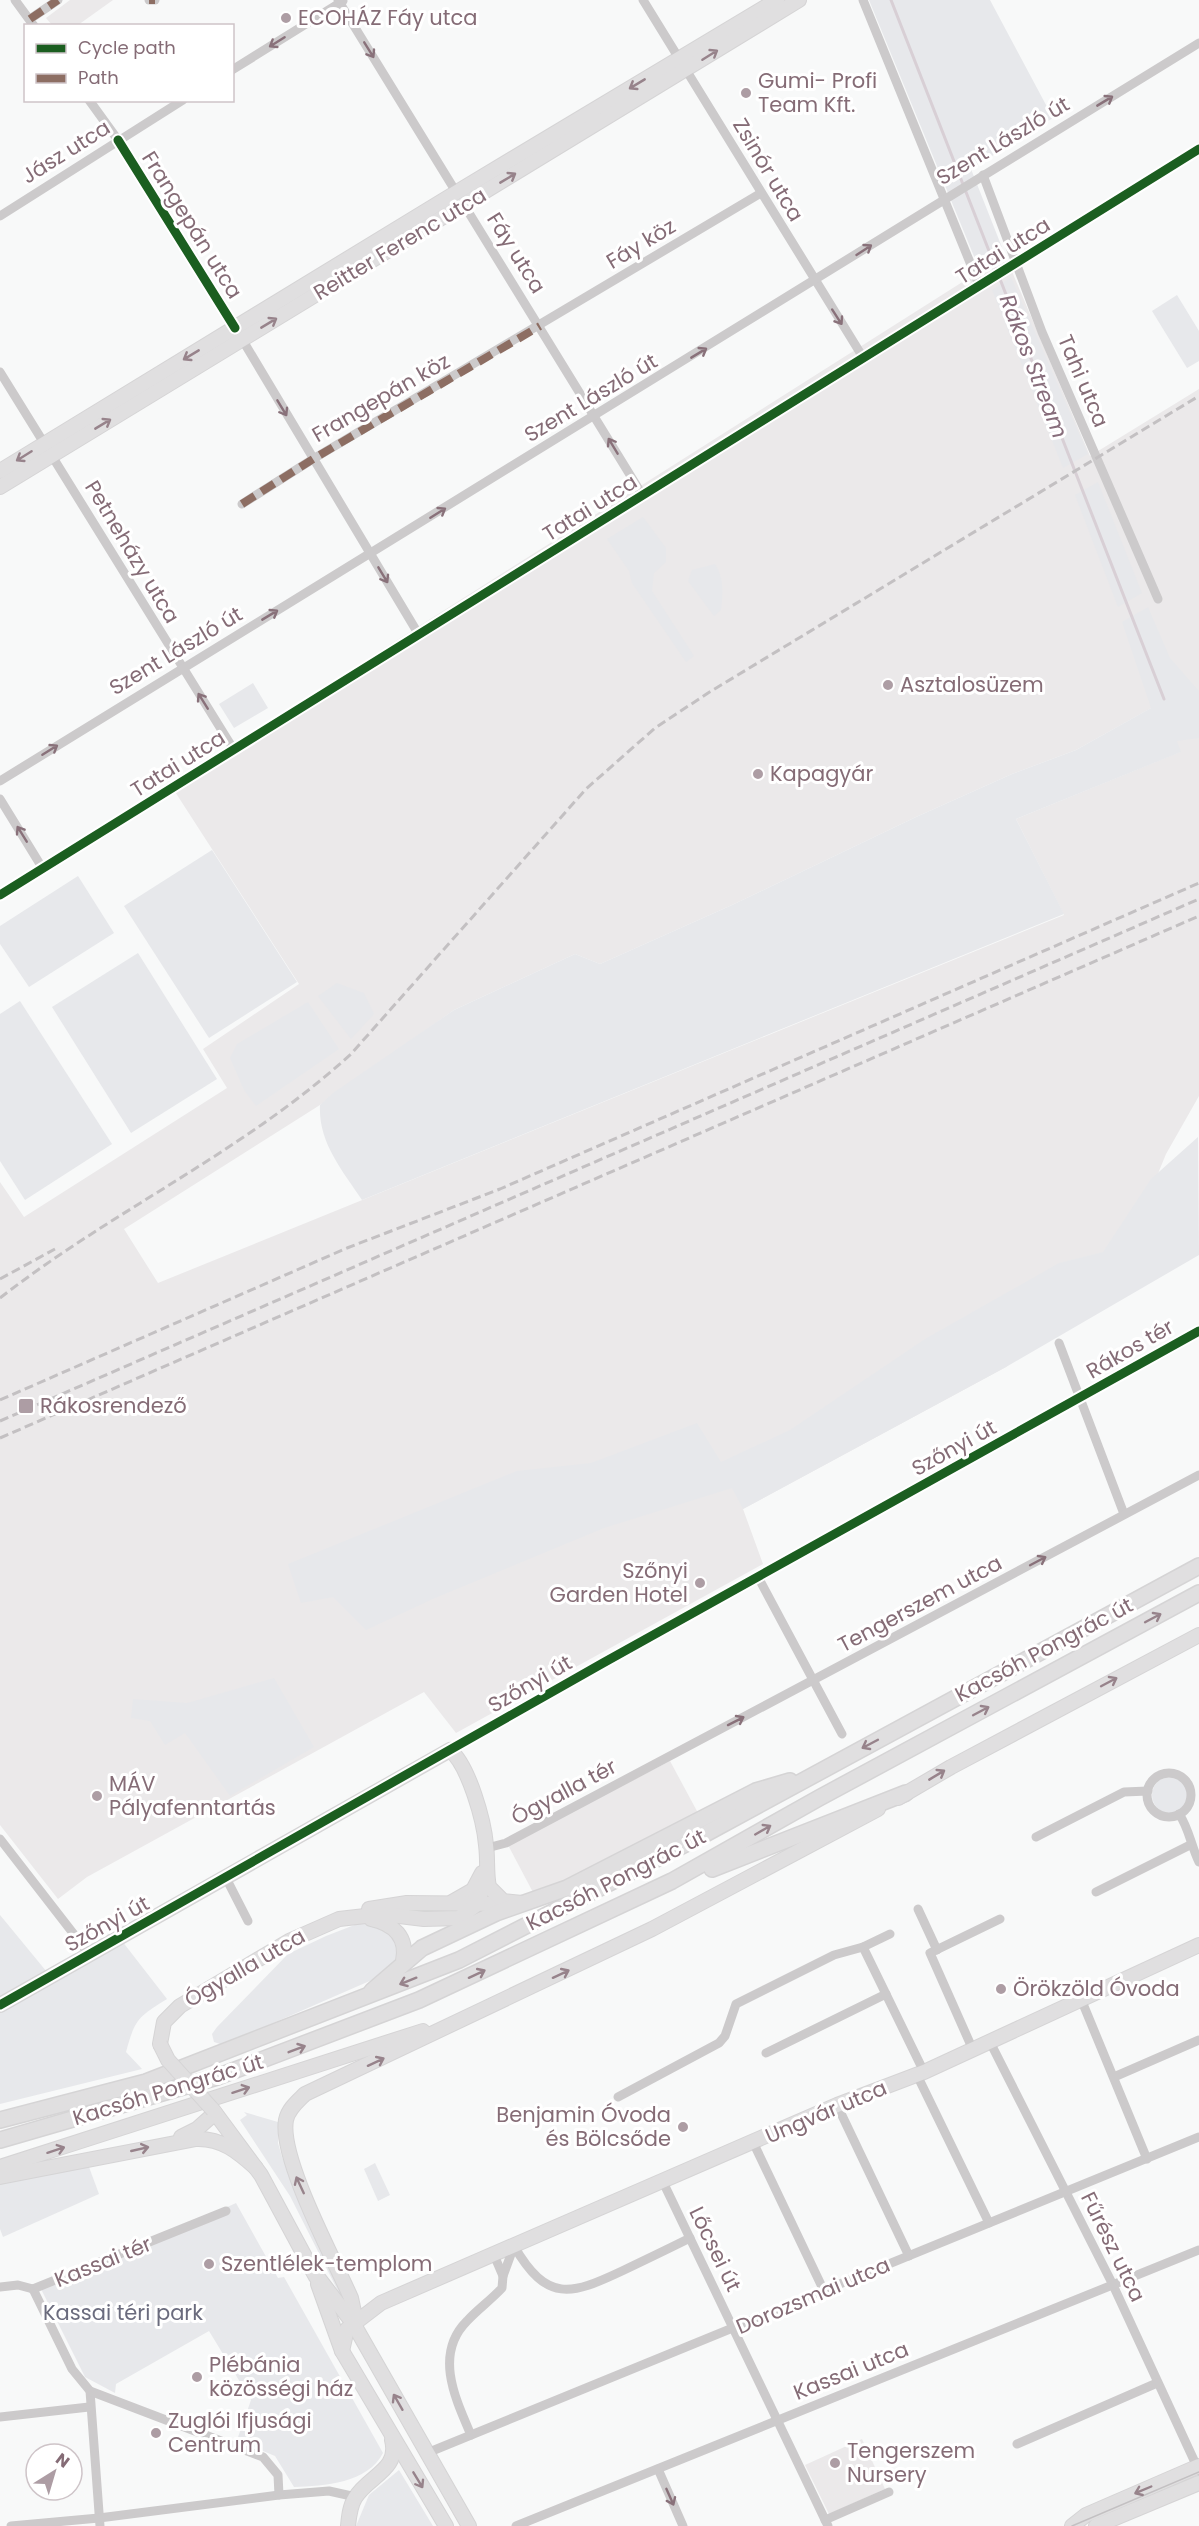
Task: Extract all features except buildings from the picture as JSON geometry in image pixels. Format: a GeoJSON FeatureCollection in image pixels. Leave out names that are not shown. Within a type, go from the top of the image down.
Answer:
{"type":"FeatureCollection","features":[{"type":"Feature","properties":{"kind":"main road","name":"Kacsóh Pongrác út"},"geometry":{"type":"LineString","coordinates":[[0,2120],[146,2082],[357,2002],[459,1960],[705,1834],[1199,1566]]}},
{"type":"Feature","properties":{"kind":"main road","name":"Kacsóh Pongrác út"},"geometry":{"type":"LineString","coordinates":[[0,2140],[137,2102],[267,2060],[419,2000],[672,1881],[829,1793],[1199,1593]]}},
{"type":"Feature","properties":{"kind":"main road"},"geometry":{"type":"LineString","coordinates":[[357,2002],[387,1978],[403,1961],[422,1948],[522,1903],[567,1888],[756,1791],[815,1774]]}},
{"type":"Feature","properties":{"kind":"main road"},"geometry":{"type":"LineString","coordinates":[[672,1881],[714,1868],[906,1793]]}},
{"type":"Feature","properties":{"kind":"street"},"geometry":{"type":"LineString","coordinates":[[15,0],[32,22],[58,0]]}},
{"type":"Feature","properties":{"kind":"street"},"geometry":{"type":"LineString","coordinates":[[149,0],[155,0]]}},
{"type":"Feature","properties":{"kind":"street","name":"Zsinór utca"},"geometry":{"type":"LineString","coordinates":[[643,0],[864,359]]}},
{"type":"Feature","properties":{"kind":"street","name":"Reitter Ferenc utca"},"geometry":{"type":"LineString","coordinates":[[334,275],[464,204],[777,0]]}},
{"type":"Feature","properties":{"kind":"street","name":"Reitter Ferenc utca"},"geometry":{"type":"LineString","coordinates":[[0,487],[49,449],[334,275],[457,192],[799,0]]}},
{"type":"Feature","properties":{"kind":"street"},"geometry":{"type":"LineString","coordinates":[[863,0],[984,284]]}},
{"type":"Feature","properties":{"kind":"street"},"geometry":{"type":"LineString","coordinates":[[234,69],[341,1]]}},
{"type":"Feature","properties":{"kind":"street","name":"Fáy utca"},"geometry":{"type":"LineString","coordinates":[[341,1],[643,496]]}},
{"type":"Feature","properties":{"kind":"street","name":"Szent László út"},"geometry":{"type":"LineString","coordinates":[[0,781],[815,282],[947,196],[1199,43]]}},
{"type":"Feature","properties":{"kind":"street","name":"Frangepán utca"},"geometry":{"type":"LineString","coordinates":[[90,102],[118,141],[238,334],[419,635]]}},
{"type":"Feature","properties":{"kind":"street","name":"Jász utca"},"geometry":{"type":"LineString","coordinates":[[0,216],[180,102]]}},
{"type":"Feature","properties":{"kind":"street","name":"Tatai utca"},"geometry":{"type":"LineString","coordinates":[[0,896],[1199,149]]}},
{"type":"Feature","properties":{"kind":"street","name":"Tahi utca"},"geometry":{"type":"LineString","coordinates":[[983,175],[1015,264],[1158,599]]}},
{"type":"Feature","properties":{"kind":"street","name":"Fáy köz"},"geometry":{"type":"LineString","coordinates":[[540,326],[761,193]]}},
{"type":"Feature","properties":{"kind":"street","name":"Frangepán köz"},"geometry":{"type":"LineString","coordinates":[[242,504],[313,459],[540,326]]}},
{"type":"Feature","properties":{"kind":"street","name":"Petneházy utca"},"geometry":{"type":"LineString","coordinates":[[0,372],[49,449],[129,584],[234,750]]}},
{"type":"Feature","properties":{"kind":"street","name":"Reitter Ferenc utca"},"geometry":{"type":"LineString","coordinates":[[0,471],[49,449]]}},
{"type":"Feature","properties":{"kind":"street"},"geometry":{"type":"LineString","coordinates":[[0,799],[43,869]]}},
{"type":"Feature","properties":{"kind":"street","name":"Rákos tér"},"geometry":{"type":"LineString","coordinates":[[1079,1399],[1199,1331]]}},
{"type":"Feature","properties":{"kind":"street"},"geometry":{"type":"LineString","coordinates":[[1059,1343],[1124,1514]]}},
{"type":"Feature","properties":{"kind":"street","name":"Szőnyi út"},"geometry":{"type":"LineString","coordinates":[[0,2005],[450,1750],[1079,1399]]}},
{"type":"Feature","properties":{"kind":"street","name":"Tengerszem utca"},"geometry":{"type":"LineString","coordinates":[[657,1764],[1199,1475]]}},
{"type":"Feature","properties":{"kind":"street"},"geometry":{"type":"LineString","coordinates":[[759,1578],[816,1681],[842,1734]]}},
{"type":"Feature","properties":{"kind":"street","name":"Kacsóh Pongrác út"},"geometry":{"type":"LineString","coordinates":[[353,2323],[351,2298],[288,2153],[286,2120],[290,2110],[306,2094],[652,1929],[1199,1635]]}},
{"type":"Feature","properties":{"kind":"street"},"geometry":{"type":"LineString","coordinates":[[450,1750],[458,1759],[480,1812],[487,1851],[489,1887],[497,1898],[522,1903]]}},
{"type":"Feature","properties":{"kind":"street","name":"Ógyalla tér"},"geometry":{"type":"LineString","coordinates":[[487,1851],[657,1764]]}},
{"type":"Feature","properties":{"kind":"street"},"geometry":{"type":"LineString","coordinates":[[1162,1774],[1176,1774],[1188,1783],[1191,1797],[1185,1810],[1179,1814],[1165,1816],[1159,1814],[1149,1804],[1148,1791],[1155,1778],[1162,1774]]}},
{"type":"Feature","properties":{"kind":"street"},"geometry":{"type":"LineString","coordinates":[[1036,1837],[1124,1792],[1148,1791]]}},
{"type":"Feature","properties":{"kind":"street"},"geometry":{"type":"LineString","coordinates":[[1179,1814],[1186,1824],[1190,1845],[1199,1862]]}},
{"type":"Feature","properties":{"kind":"street"},"geometry":{"type":"LineString","coordinates":[[0,1839],[90,1955]]}},
{"type":"Feature","properties":{"kind":"street"},"geometry":{"type":"LineString","coordinates":[[1096,1892],[1190,1845]]}},
{"type":"Feature","properties":{"kind":"street"},"geometry":{"type":"LineString","coordinates":[[450,1903],[465,1897],[477,1884],[487,1851]]}},
{"type":"Feature","properties":{"kind":"street"},"geometry":{"type":"LineString","coordinates":[[226,1878],[248,1921]]}},
{"type":"Feature","properties":{"kind":"street"},"geometry":{"type":"LineString","coordinates":[[354,1917],[383,1914],[452,1920],[476,1905],[487,1878]]}},
{"type":"Feature","properties":{"kind":"street"},"geometry":{"type":"LineString","coordinates":[[339,1918],[391,1904],[522,1903]]}},
{"type":"Feature","properties":{"kind":"street"},"geometry":{"type":"LineString","coordinates":[[918,1909],[937,1950]]}},
{"type":"Feature","properties":{"kind":"street"},"geometry":{"type":"LineString","coordinates":[[354,1917],[380,1921],[396,1929],[404,1944],[403,1961]]}},
{"type":"Feature","properties":{"kind":"street","name":"Ógyalla utca"},"geometry":{"type":"LineString","coordinates":[[214,2112],[168,2060],[160,2044],[164,2022],[180,2006],[289,1941],[339,1918],[354,1917]]}},
{"type":"Feature","properties":{"kind":"street"},"geometry":{"type":"LineString","coordinates":[[973,2050],[930,1953],[1000,1919]]}},
{"type":"Feature","properties":{"kind":"street"},"geometry":{"type":"LineString","coordinates":[[618,2097],[719,2043],[725,2036],[731,2011],[744,1999],[834,1955],[863,1947],[890,1934]]}},
{"type":"Feature","properties":{"kind":"street","name":"Ungvár utca"},"geometry":{"type":"LineString","coordinates":[[353,2323],[381,2303],[837,2105],[921,2073],[1199,1945]]}},
{"type":"Feature","properties":{"kind":"street"},"geometry":{"type":"LineString","coordinates":[[863,1947],[989,2223]]}},
{"type":"Feature","properties":{"kind":"street"},"geometry":{"type":"LineString","coordinates":[[766,2052],[886,1994]]}},
{"type":"Feature","properties":{"kind":"street"},"geometry":{"type":"LineString","coordinates":[[1081,2000],[1147,2159]]}},
{"type":"Feature","properties":{"kind":"street","name":"Kacsóh Pongrác út"},"geometry":{"type":"LineString","coordinates":[[0,2167],[388,2043],[489,2007]]}},
{"type":"Feature","properties":{"kind":"street"},"geometry":{"type":"LineString","coordinates":[[1114,2077],[1199,2040]]}},
{"type":"Feature","properties":{"kind":"street","name":"Fűrész utca"},"geometry":{"type":"LineString","coordinates":[[990,2042],[1113,2285],[1198,2468]]}},
{"type":"Feature","properties":{"kind":"street"},"geometry":{"type":"LineString","coordinates":[[837,2105],[909,2256]]}},
{"type":"Feature","properties":{"kind":"street"},"geometry":{"type":"LineString","coordinates":[[168,2143],[197,2129],[214,2112],[256,2168],[277,2201],[313,2271],[342,2351],[446,2526]]}},
{"type":"Feature","properties":{"kind":"street","name":"Dorozsmai utca"},"geometry":{"type":"LineString","coordinates":[[427,2453],[1199,2138]]}},
{"type":"Feature","properties":{"kind":"street"},"geometry":{"type":"LineString","coordinates":[[0,2176],[196,2139],[218,2140],[237,2151],[256,2168]]}},
{"type":"Feature","properties":{"kind":"street"},"geometry":{"type":"LineString","coordinates":[[753,2142],[824,2292]]}},
{"type":"Feature","properties":{"kind":"street","name":"Lőcsei út"},"geometry":{"type":"LineString","coordinates":[[663,2182],[826,2523]]}},
{"type":"Feature","properties":{"kind":"street","name":"Kassai tér"},"geometry":{"type":"LineString","coordinates":[[90,2391],[72,2369],[33,2289],[226,2211]]}},
{"type":"Feature","properties":{"kind":"street"},"geometry":{"type":"LineString","coordinates":[[514,2246],[527,2268],[537,2276],[551,2285],[575,2290],[690,2238]]}},
{"type":"Feature","properties":{"kind":"street"},"geometry":{"type":"LineString","coordinates":[[471,2435],[451,2382],[448,2367],[454,2337],[466,2322],[502,2288],[503,2276],[514,2246]]}},
{"type":"Feature","properties":{"kind":"street","name":"Kassai utca"},"geometry":{"type":"LineString","coordinates":[[516,2526],[1199,2250]]}},
{"type":"Feature","properties":{"kind":"street"},"geometry":{"type":"LineString","coordinates":[[494,2255],[503,2276]]}},
{"type":"Feature","properties":{"kind":"street"},"geometry":{"type":"LineString","coordinates":[[313,2271],[353,2323],[468,2526]]}},
{"type":"Feature","properties":{"kind":"street"},"geometry":{"type":"LineString","coordinates":[[0,2287],[18,2285],[33,2289]]}},
{"type":"Feature","properties":{"kind":"street"},"geometry":{"type":"LineString","coordinates":[[342,2351],[344,2335],[353,2323]]}},
{"type":"Feature","properties":{"kind":"street"},"geometry":{"type":"LineString","coordinates":[[1017,2444],[1157,2383]]}},
{"type":"Feature","properties":{"kind":"street"},"geometry":{"type":"LineString","coordinates":[[99,2522],[89,2407],[90,2391],[263,2457],[278,2475],[279,2495]]}},
{"type":"Feature","properties":{"kind":"street"},"geometry":{"type":"LineString","coordinates":[[0,2417],[89,2407]]}},
{"type":"Feature","properties":{"kind":"street"},"geometry":{"type":"LineString","coordinates":[[348,2526],[350,2511],[356,2497],[392,2462],[394,2453],[391,2434]]}},
{"type":"Feature","properties":{"kind":"street"},"geometry":{"type":"LineString","coordinates":[[1072,2526],[1086,2516],[1198,2468]]}},
{"type":"Feature","properties":{"kind":"street"},"geometry":{"type":"LineString","coordinates":[[658,2469],[683,2526]]}},
{"type":"Feature","properties":{"kind":"street"},"geometry":{"type":"LineString","coordinates":[[1096,2526],[1199,2483]]}},
{"type":"Feature","properties":{"kind":"street"},"geometry":{"type":"LineString","coordinates":[[826,2523],[889,2492]]}},
{"type":"Feature","properties":{"kind":"street"},"geometry":{"type":"LineString","coordinates":[[11,2526],[99,2522],[279,2495],[336,2493],[356,2497]]}},
{"type":"Feature","properties":{"kind":"street"},"geometry":{"type":"LineString","coordinates":[[336,2493],[350,2511]]}},
{"type":"Feature","properties":{"kind":"street"},"geometry":{"type":"LineString","coordinates":[[452,2526],[457,2516],[457,2507]]}},
{"type":"Feature","properties":{"kind":"shaded area"},"geometry":{"type":"Polygon","coordinates":[[[70,0],[113,0],[79,24],[51,24],[46,18],[70,0]]]}},
{"type":"Feature","properties":{"kind":"shaded area"},"geometry":{"type":"Polygon","coordinates":[[[1005,255],[1090,456],[1199,389],[1199,1096],[1166,1154],[1130,1242],[1006,1367],[743,1509],[763,1564],[456,1733],[424,1692],[87,1877],[58,1899],[0,1825],[0,1182],[24,1217],[227,1088],[203,1049],[299,984],[170,784],[1005,255]],[[1162,702],[1076,750],[1012,774],[916,817],[732,905],[600,964],[575,954],[454,1010],[320,1105],[124,1229],[158,1283],[1064,915],[1016,819],[1180,752],[1162,702]]]}},
{"type":"Feature","properties":{"kind":"shaded area"},"geometry":{"type":"Polygon","coordinates":[[[670,1761],[698,1813],[536,1898],[508,1845],[670,1761]]]}},
{"type":"Feature","properties":{"kind":"shaded area"},"geometry":{"type":"Polygon","coordinates":[[[862,2439],[885,2489],[829,2514],[805,2465],[862,2439]]]}},
{"type":"Feature","properties":{"kind":"green space"},"geometry":{"type":"Polygon","coordinates":[[[869,0],[990,0],[1053,118],[971,169],[1005,255],[980,271],[869,0]]]}},
{"type":"Feature","properties":{"kind":"green space"},"geometry":{"type":"Polygon","coordinates":[[[1011,277],[1088,454],[1063,468],[992,290],[1011,277]]]}},
{"type":"Feature","properties":{"kind":"green space"},"geometry":{"type":"Polygon","coordinates":[[[1177,295],[1199,331],[1199,361],[1187,368],[1152,311],[1177,295]]]}},
{"type":"Feature","properties":{"kind":"green space"},"geometry":{"type":"Polygon","coordinates":[[[1098,482],[1142,593],[1118,607],[1075,495],[1098,482]]]}},
{"type":"Feature","properties":{"kind":"green space"},"geometry":{"type":"Polygon","coordinates":[[[643,517],[666,548],[666,562],[654,573],[652,591],[694,656],[686,662],[632,583],[629,571],[607,539],[643,517]]]}},
{"type":"Feature","properties":{"kind":"green space"},"geometry":{"type":"Polygon","coordinates":[[[715,564],[720,575],[722,592],[721,610],[714,616],[688,581],[692,570],[715,564]]]}},
{"type":"Feature","properties":{"kind":"green space"},"geometry":{"type":"Polygon","coordinates":[[[1148,607],[1170,658],[1199,691],[1199,738],[1177,741],[1181,752],[1016,819],[1064,914],[362,1200],[339,1167],[323,1131],[320,1105],[333,1093],[454,1010],[575,954],[600,964],[732,905],[916,817],[1012,774],[1076,750],[1151,708],[1122,622],[1148,607]]]}},
{"type":"Feature","properties":{"kind":"green space"},"geometry":{"type":"Polygon","coordinates":[[[253,683],[268,708],[234,728],[219,704],[253,683]]]}},
{"type":"Feature","properties":{"kind":"green space"},"geometry":{"type":"Polygon","coordinates":[[[212,850],[297,982],[209,1038],[124,906],[212,850]]]}},
{"type":"Feature","properties":{"kind":"green space"},"geometry":{"type":"Polygon","coordinates":[[[78,876],[114,933],[29,987],[0,944],[0,926],[78,876]]]}},
{"type":"Feature","properties":{"kind":"green space"},"geometry":{"type":"Polygon","coordinates":[[[138,953],[217,1079],[131,1133],[52,1007],[138,953]]]}},
{"type":"Feature","properties":{"kind":"green space"},"geometry":{"type":"Polygon","coordinates":[[[337,983],[364,993],[374,1014],[351,1039],[318,996],[337,983]]]}},
{"type":"Feature","properties":{"kind":"green space"},"geometry":{"type":"Polygon","coordinates":[[[20,1001],[112,1144],[25,1200],[0,1161],[0,1014],[20,1001]]]}},
{"type":"Feature","properties":{"kind":"green space"},"geometry":{"type":"Polygon","coordinates":[[[308,1002],[339,1049],[256,1106],[244,1090],[230,1058],[237,1044],[308,1002]]]}},
{"type":"Feature","properties":{"kind":"green space"},"geometry":{"type":"Polygon","coordinates":[[[1198,1137],[1199,1255],[1006,1367],[743,1509],[732,1488],[604,1528],[435,1598],[366,1630],[333,1597],[301,1603],[288,1564],[517,1471],[591,1463],[697,1423],[721,1462],[790,1430],[925,1339],[1059,1263],[1103,1252],[1151,1179],[1198,1137]]]}},
{"type":"Feature","properties":{"kind":"green space"},"geometry":{"type":"Polygon","coordinates":[[[274,1678],[314,1747],[230,1796],[185,1733],[165,1745],[150,1721],[131,1718],[133,1699],[187,1703],[274,1678]]]}},
{"type":"Feature","properties":{"kind":"green space"},"geometry":{"type":"Polygon","coordinates":[[[1170,1777],[1182,1783],[1188,1795],[1182,1807],[1170,1813],[1158,1807],[1152,1795],[1158,1783],[1170,1777]]]}},
{"type":"Feature","properties":{"kind":"green space"},"geometry":{"type":"Polygon","coordinates":[[[0,1915],[51,1977],[122,1941],[167,1999],[144,2015],[132,2032],[126,2052],[142,2069],[0,2104],[0,1915]]]}},
{"type":"Feature","properties":{"kind":"green space"},"geometry":{"type":"Polygon","coordinates":[[[368,1923],[391,1931],[401,1953],[388,1973],[223,2045],[214,2042],[212,2034],[217,2027],[288,1954],[326,1936],[357,1924],[368,1923]]]}},
{"type":"Feature","properties":{"kind":"green space"},"geometry":{"type":"Polygon","coordinates":[[[244,2112],[278,2122],[278,2143],[282,2157],[343,2296],[339,2293],[290,2196],[240,2120],[247,2115],[244,2112]]]}},
{"type":"Feature","properties":{"kind":"green space"},"geometry":{"type":"Polygon","coordinates":[[[375,2163],[390,2195],[378,2201],[364,2169],[375,2163]]]}},
{"type":"Feature","properties":{"kind":"green space"},"geometry":{"type":"Polygon","coordinates":[[[89,2167],[99,2194],[3,2237],[0,2229],[0,2183],[89,2167]]]}},
{"type":"Feature","properties":{"kind":"green space","name":"Kassai téri park"},"geometry":{"type":"Polygon","coordinates":[[[236,2203],[278,2278],[284,2277],[383,2453],[367,2471],[356,2477],[331,2484],[294,2487],[275,2456],[237,2440],[251,2400],[209,2331],[116,2384],[115,2393],[85,2377],[40,2287],[131,2251],[236,2203]]]}},
{"type":"Feature","properties":{"kind":"green space"},"geometry":{"type":"Polygon","coordinates":[[[399,2470],[433,2526],[356,2526],[369,2495],[399,2470]]]}},
{"type":"Feature","properties":{"kind":"waterway","name":"Rákos Stream"},"geometry":{"type":"LineString","coordinates":[[891,0],[1164,699]]}},
{"type":"Feature","properties":{"kind":"tram line"},"geometry":{"type":"LineString","coordinates":[[1072,2526],[1199,2472]]}},
{"type":"Feature","properties":{"kind":"railway"},"geometry":{"type":"LineString","coordinates":[[0,1298],[88,1236],[267,1121],[351,1054],[586,789],[655,728],[708,693],[1199,396]]}},
{"type":"Feature","properties":{"kind":"railway"},"geometry":{"type":"LineString","coordinates":[[0,1400],[347,1248],[500,1189],[1199,883]]}},
{"type":"Feature","properties":{"kind":"railway"},"geometry":{"type":"LineString","coordinates":[[0,1421],[1199,899]]}},
{"type":"Feature","properties":{"kind":"railway"},"geometry":{"type":"LineString","coordinates":[[0,1438],[1199,916]]}},
{"type":"Feature","properties":{"kind":"railway"},"geometry":{"type":"LineString","coordinates":[[0,1279],[55,1249]]}},
{"type":"Feature","properties":{"kind":"marked path"},"geometry":{"type":"LineString","coordinates":[[30,19],[58,0]]}},
{"type":"Feature","properties":{"kind":"marked path"},"geometry":{"type":"LineString","coordinates":[[149,0],[155,0]]}},
{"type":"Feature","properties":{"kind":"marked path"},"geometry":{"type":"LineString","coordinates":[[242,504],[313,459],[540,326]]}},
{"type":"Feature","properties":{"kind":"cycle path"},"geometry":{"type":"LineString","coordinates":[[118,140],[235,328]]}},
{"type":"Feature","properties":{"kind":"cycle path"},"geometry":{"type":"LineString","coordinates":[[0,895],[1199,149]]}},
{"type":"Feature","properties":{"kind":"cycle path"},"geometry":{"type":"LineString","coordinates":[[0,2005],[603,1663],[1199,1331]]}},
{"type":"Feature","properties":{"kind":"place","name":"ECOHÁZ Fáy utca"},"geometry":{"type":"Point","coordinates":[286,18]}},
{"type":"Feature","properties":{"kind":"place","name":"Gumi- Profi Team Kft."},"geometry":{"type":"Point","coordinates":[746,93]}},
{"type":"Feature","properties":{"kind":"place","name":"Asztalosüzem"},"geometry":{"type":"Point","coordinates":[888,685]}},
{"type":"Feature","properties":{"kind":"place","name":"Kapagyár"},"geometry":{"type":"Point","coordinates":[758,774]}},
{"type":"Feature","properties":{"kind":"place","name":"Rákosrendező"},"geometry":{"type":"Point","coordinates":[26,1406]}},
{"type":"Feature","properties":{"kind":"place","name":"Szőnyi Garden Hotel"},"geometry":{"type":"Point","coordinates":[700,1583]}},
{"type":"Feature","properties":{"kind":"place","name":"MÁV Pályafenntartás"},"geometry":{"type":"Point","coordinates":[97,1796]}},
{"type":"Feature","properties":{"kind":"place","name":"Örökzöld Óvoda"},"geometry":{"type":"Point","coordinates":[1001,1989]}},
{"type":"Feature","properties":{"kind":"place","name":"Benjamin Óvoda és Bölcsőde"},"geometry":{"type":"Point","coordinates":[683,2127]}},
{"type":"Feature","properties":{"kind":"place","name":"Szentlélek-templom"},"geometry":{"type":"Point","coordinates":[209,2264]}},
{"type":"Feature","properties":{"kind":"place","name":"Plébánia közösségi ház"},"geometry":{"type":"Point","coordinates":[197,2377]}},
{"type":"Feature","properties":{"kind":"place","name":"Zuglói Ifjusági Centrum"},"geometry":{"type":"Point","coordinates":[156,2433]}},
{"type":"Feature","properties":{"kind":"place","name":"Tengerszem Nursery"},"geometry":{"type":"Point","coordinates":[835,2463]}}]}
